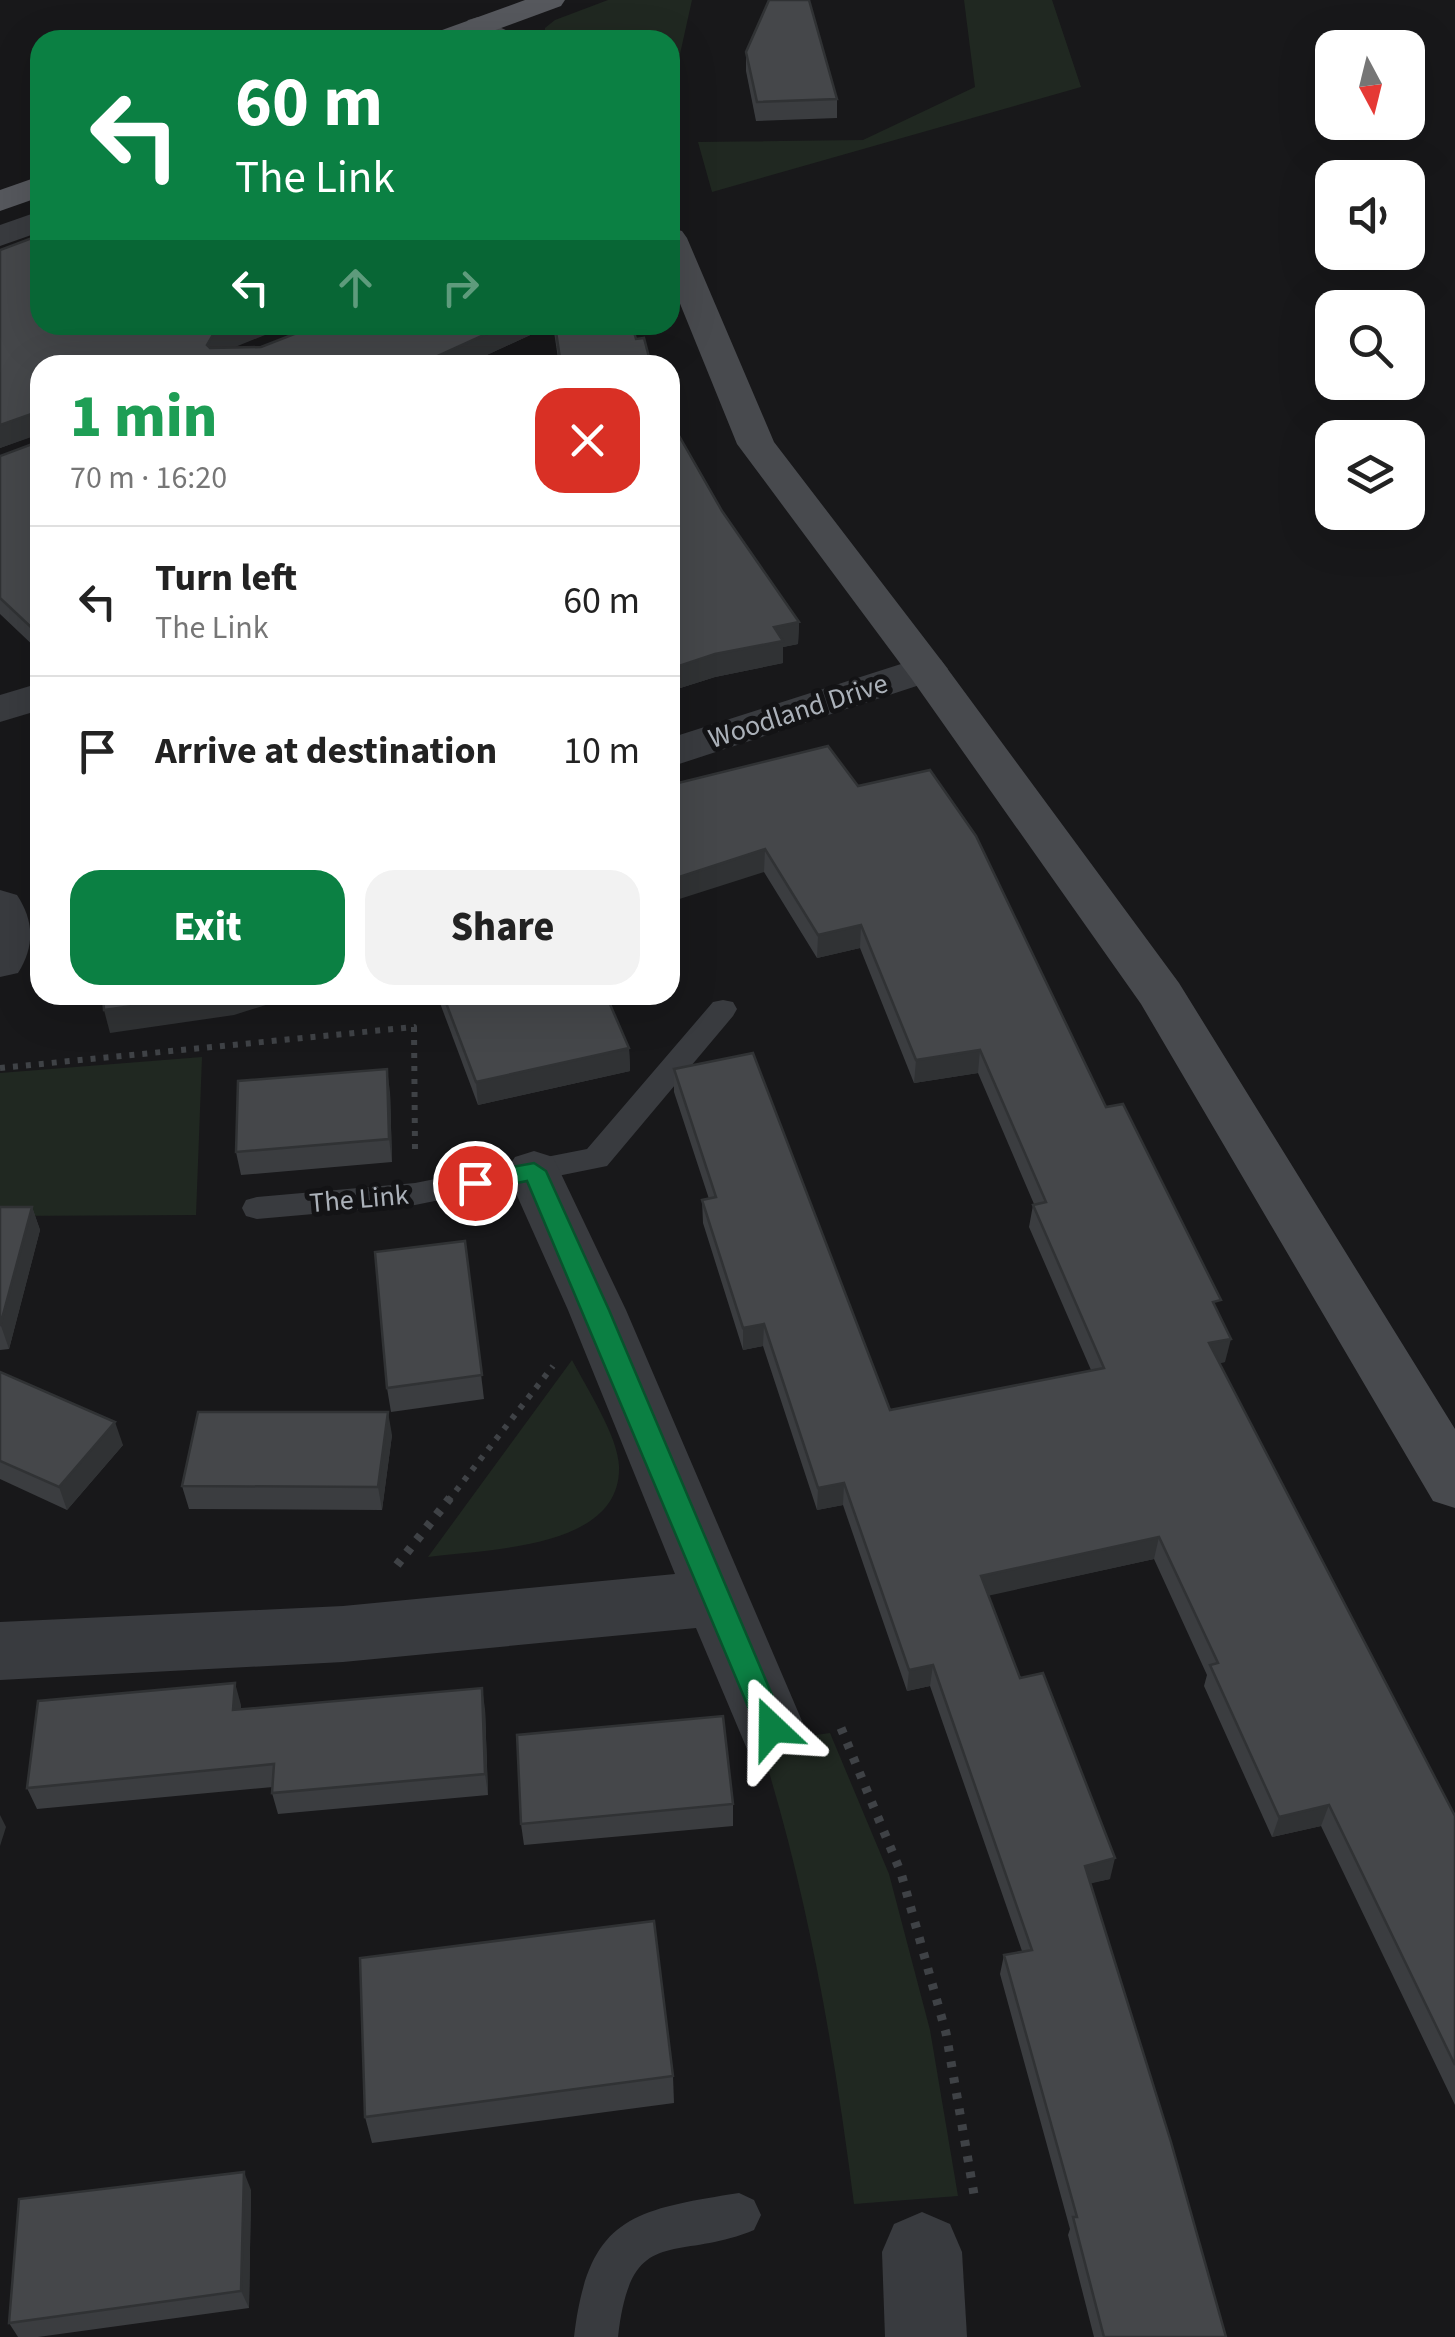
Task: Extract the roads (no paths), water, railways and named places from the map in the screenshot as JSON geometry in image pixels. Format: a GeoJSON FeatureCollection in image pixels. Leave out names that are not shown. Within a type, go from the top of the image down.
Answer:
{"type":"FeatureCollection","features":[{"type":"Feature","properties":{"kind":"main road"},"geometry":{"type":"LineString","coordinates":[[467,30],[551,0]]}},
{"type":"Feature","properties":{"kind":"main road"},"geometry":{"type":"LineString","coordinates":[[0,201],[30,190]]}},
{"type":"Feature","properties":{"kind":"street"},"geometry":{"type":"LineString","coordinates":[[478,26],[485,30]]}},
{"type":"Feature","properties":{"kind":"street"},"geometry":{"type":"LineString","coordinates":[[0,236],[30,226]]}},
{"type":"Feature","properties":{"kind":"street"},"geometry":{"type":"LineString","coordinates":[[680,262],[756,444],[926,668],[1161,995],[1455,1483]]}},
{"type":"Feature","properties":{"kind":"street","name":"Woodland Drive"},"geometry":{"type":"LineString","coordinates":[[680,751],[926,668]]}},
{"type":"Feature","properties":{"kind":"street"},"geometry":{"type":"LineString","coordinates":[[0,709],[30,699]]}},
{"type":"Feature","properties":{"kind":"street"},"geometry":{"type":"LineString","coordinates":[[534,1171],[597,1310],[772,1728]]}},
{"type":"Feature","properties":{"kind":"street"},"geometry":{"type":"LineString","coordinates":[[0,1651],[343,1634],[717,1598]]}},
{"type":"Feature","properties":{"kind":"street"},"geometry":{"type":"LineString","coordinates":[[922,2252],[926,2337]]}},
{"type":"Feature","properties":{"kind":"lane","name":"The Link"},"geometry":{"type":"LineString","coordinates":[[257,1208],[416,1194],[596,1158],[723,1009]]}},
{"type":"Feature","properties":{"kind":"lane"},"geometry":{"type":"LineString","coordinates":[[596,2337],[603,2280],[630,2243],[651,2230],[739,2216]]}}]}
